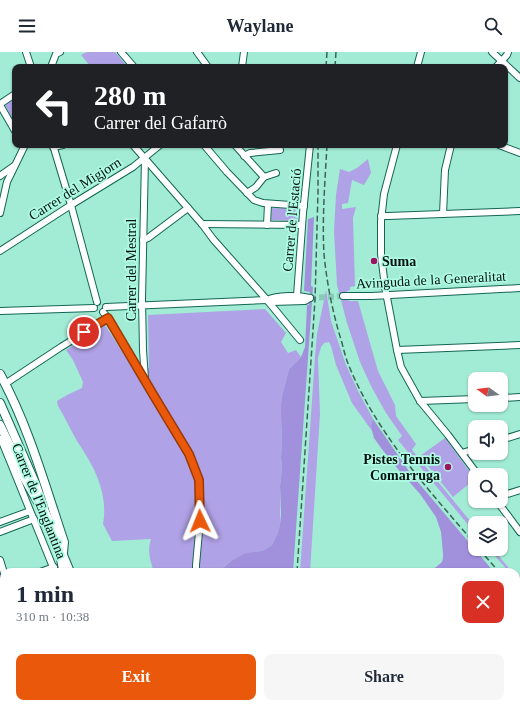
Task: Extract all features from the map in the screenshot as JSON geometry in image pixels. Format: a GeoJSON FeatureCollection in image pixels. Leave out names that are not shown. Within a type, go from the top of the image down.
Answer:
{"type":"FeatureCollection","features":[{"type":"Feature","properties":{"kind":"main road"},"geometry":{"type":"LineString","coordinates":[[0,374],[24,427],[42,476],[64,542],[61,549]]}},
{"type":"Feature","properties":{"kind":"main road"},"geometry":{"type":"LineString","coordinates":[[0,403],[36,485],[68,568]]}},
{"type":"Feature","properties":{"kind":"main road"},"geometry":{"type":"LineString","coordinates":[[0,425],[3,440],[37,502],[44,508]]}},
{"type":"Feature","properties":{"kind":"street"},"geometry":{"type":"LineString","coordinates":[[26,52],[30,64]]}},
{"type":"Feature","properties":{"kind":"street"},"geometry":{"type":"LineString","coordinates":[[52,64],[56,54],[60,52]]}},
{"type":"Feature","properties":{"kind":"street"},"geometry":{"type":"LineString","coordinates":[[121,52],[131,64]]}},
{"type":"Feature","properties":{"kind":"street"},"geometry":{"type":"LineString","coordinates":[[197,52],[206,64]]}},
{"type":"Feature","properties":{"kind":"street"},"geometry":{"type":"LineString","coordinates":[[242,64],[244,52]]}},
{"type":"Feature","properties":{"kind":"street"},"geometry":{"type":"LineString","coordinates":[[418,64],[421,52]]}},
{"type":"Feature","properties":{"kind":"street"},"geometry":{"type":"LineString","coordinates":[[492,52],[505,64]]}},
{"type":"Feature","properties":{"kind":"street"},"geometry":{"type":"LineString","coordinates":[[499,64],[508,52]]}},
{"type":"Feature","properties":{"kind":"street"},"geometry":{"type":"LineString","coordinates":[[508,67],[520,78]]}},
{"type":"Feature","properties":{"kind":"street"},"geometry":{"type":"LineString","coordinates":[[12,96],[0,105],[12,126]]}},
{"type":"Feature","properties":{"kind":"street"},"geometry":{"type":"LineString","coordinates":[[0,213],[5,188],[23,148]]}},
{"type":"Feature","properties":{"kind":"street"},"geometry":{"type":"LineString","coordinates":[[54,148],[71,205],[95,305],[95,312],[101,314],[105,310],[142,306],[267,300],[280,297],[298,296],[310,298],[305,301],[274,302],[267,300]]}},
{"type":"Feature","properties":{"kind":"street"},"geometry":{"type":"LineString","coordinates":[[136,148],[300,340]]}},
{"type":"Feature","properties":{"kind":"street","name":"Carrer del Migjorn"},"geometry":{"type":"LineString","coordinates":[[0,251],[112,180],[145,158],[157,148]]}},
{"type":"Feature","properties":{"kind":"street"},"geometry":{"type":"LineString","coordinates":[[207,148],[254,200],[268,204],[304,206]]}},
{"type":"Feature","properties":{"kind":"street"},"geometry":{"type":"LineString","coordinates":[[237,148],[264,177]]}},
{"type":"Feature","properties":{"kind":"street","name":"Carrer de l'Estació"},"geometry":{"type":"LineString","coordinates":[[298,296],[302,225],[310,148]]}},
{"type":"Feature","properties":{"kind":"street"},"geometry":{"type":"LineString","coordinates":[[396,148],[384,194],[381,216],[381,254],[387,295],[401,367],[420,401],[473,468]]}},
{"type":"Feature","properties":{"kind":"street"},"geometry":{"type":"LineString","coordinates":[[443,214],[445,170],[450,148]]}},
{"type":"Feature","properties":{"kind":"street"},"geometry":{"type":"LineString","coordinates":[[507,148],[520,153]]}},
{"type":"Feature","properties":{"kind":"street"},"geometry":{"type":"LineString","coordinates":[[244,156],[250,153],[280,150]]}},
{"type":"Feature","properties":{"kind":"street","name":"Carrer del Mestral"},"geometry":{"type":"LineString","coordinates":[[145,158],[142,306],[145,381]]}},
{"type":"Feature","properties":{"kind":"street"},"geometry":{"type":"LineString","coordinates":[[0,176],[14,166]]}},
{"type":"Feature","properties":{"kind":"street"},"geometry":{"type":"LineString","coordinates":[[247,193],[256,187],[264,177],[276,173]]}},
{"type":"Feature","properties":{"kind":"street"},"geometry":{"type":"LineString","coordinates":[[0,179],[5,188]]}},
{"type":"Feature","properties":{"kind":"street"},"geometry":{"type":"LineString","coordinates":[[254,200],[256,187]]}},
{"type":"Feature","properties":{"kind":"street"},"geometry":{"type":"LineString","coordinates":[[267,225],[268,204]]}},
{"type":"Feature","properties":{"kind":"street"},"geometry":{"type":"LineString","coordinates":[[143,240],[148,238],[188,208]]}},
{"type":"Feature","properties":{"kind":"street"},"geometry":{"type":"LineString","coordinates":[[381,216],[520,211]]}},
{"type":"Feature","properties":{"kind":"street"},"geometry":{"type":"LineString","coordinates":[[202,224],[302,225]]}},
{"type":"Feature","properties":{"kind":"street","name":"Avinguda de la Generalitat"},"geometry":{"type":"LineString","coordinates":[[343,296],[447,293],[520,288]]}},
{"type":"Feature","properties":{"kind":"street"},"geometry":{"type":"LineString","coordinates":[[274,302],[277,300],[297,298],[298,296]]}},
{"type":"Feature","properties":{"kind":"street"},"geometry":{"type":"LineString","coordinates":[[0,311],[95,305],[103,302],[108,318],[189,454],[199,480],[200,521],[196,568]]}},
{"type":"Feature","properties":{"kind":"street"},"geometry":{"type":"LineString","coordinates":[[5,384],[108,318]]}},
{"type":"Feature","properties":{"kind":"street"},"geometry":{"type":"LineString","coordinates":[[397,350],[520,345]]}},
{"type":"Feature","properties":{"kind":"street"},"geometry":{"type":"LineString","coordinates":[[134,362],[140,357],[143,350]]}},
{"type":"Feature","properties":{"kind":"street"},"geometry":{"type":"LineString","coordinates":[[508,398],[520,397]]}},
{"type":"Feature","properties":{"kind":"street"},"geometry":{"type":"LineString","coordinates":[[420,401],[468,399]]}},
{"type":"Feature","properties":{"kind":"street"},"geometry":{"type":"LineString","coordinates":[[508,438],[520,434]]}},
{"type":"Feature","properties":{"kind":"street","name":"Carrer de l'Englantina"},"geometry":{"type":"LineString","coordinates":[[3,440],[3,444],[53,568]]}},
{"type":"Feature","properties":{"kind":"street"},"geometry":{"type":"LineString","coordinates":[[462,453],[468,451]]}},
{"type":"Feature","properties":{"kind":"street"},"geometry":{"type":"LineString","coordinates":[[508,494],[520,490]]}},
{"type":"Feature","properties":{"kind":"street"},"geometry":{"type":"LineString","coordinates":[[502,508],[520,532]]}},
{"type":"Feature","properties":{"kind":"street"},"geometry":{"type":"LineString","coordinates":[[0,522],[30,511]]}},
{"type":"Feature","properties":{"kind":"street"},"geometry":{"type":"LineString","coordinates":[[0,532],[34,519]]}},
{"type":"Feature","properties":{"kind":"street"},"geometry":{"type":"LineString","coordinates":[[61,549],[59,550],[62,568]]}},
{"type":"Feature","properties":{"kind":"shaded area"},"geometry":{"type":"Polygon","coordinates":[[[87,52],[115,52],[125,64],[88,64],[81,55],[87,52]]]}},
{"type":"Feature","properties":{"kind":"shaded area"},"geometry":{"type":"Polygon","coordinates":[[[12,101],[12,118],[5,105],[12,101]]]}},
{"type":"Feature","properties":{"kind":"shaded area"},"geometry":{"type":"Polygon","coordinates":[[[368,159],[371,173],[364,185],[352,180],[348,203],[342,204],[342,209],[356,207],[353,218],[355,286],[350,287],[350,290],[347,291],[349,301],[358,301],[378,371],[395,405],[396,416],[416,444],[412,450],[468,518],[468,525],[398,440],[402,436],[386,413],[371,386],[360,362],[347,323],[337,285],[334,231],[336,195],[340,169],[349,172],[357,168],[368,159]]]}},
{"type":"Feature","properties":{"kind":"shaded area"},"geometry":{"type":"Polygon","coordinates":[[[272,208],[298,209],[297,221],[271,220],[272,208]]]}},
{"type":"Feature","properties":{"kind":"shaded area"},"geometry":{"type":"Polygon","coordinates":[[[314,217],[311,286],[313,287],[293,568],[223,568],[231,561],[244,554],[262,551],[272,545],[280,524],[280,486],[282,468],[281,404],[289,369],[301,357],[305,347],[307,305],[309,305],[310,292],[304,291],[308,219],[314,217]]]}},
{"type":"Feature","properties":{"kind":"shaded area"},"geometry":{"type":"Polygon","coordinates":[[[326,290],[331,321],[346,365],[373,419],[371,425],[372,431],[352,403],[336,365],[329,342],[324,343],[321,347],[318,358],[320,414],[310,568],[300,568],[315,357],[317,334],[326,290]]]}},
{"type":"Feature","properties":{"kind":"shaded area"},"geometry":{"type":"Polygon","coordinates":[[[265,309],[286,333],[281,342],[288,353],[296,350],[301,357],[289,369],[282,396],[282,468],[280,486],[280,524],[278,532],[272,545],[262,551],[252,552],[231,561],[223,568],[153,568],[149,552],[151,539],[112,541],[103,524],[104,501],[98,478],[58,406],[57,401],[82,388],[83,382],[73,360],[66,350],[105,325],[137,375],[149,368],[148,315],[265,309]]]}},
{"type":"Feature","properties":{"kind":"shaded area"},"geometry":{"type":"Polygon","coordinates":[[[373,419],[411,474],[468,541],[468,556],[480,556],[491,568],[435,568],[442,562],[443,558],[441,532],[436,517],[420,494],[381,448],[374,438],[371,425],[373,419]]]}},
{"type":"Feature","properties":{"kind":"shaded area","name":"Pistes Tennis Comarruga"},"geometry":{"type":"Polygon","coordinates":[[[445,438],[468,469],[468,485],[453,497],[420,456],[445,438]]]}},
{"type":"Feature","properties":{"kind":"shaded area"},"geometry":{"type":"Polygon","coordinates":[[[495,556],[499,556],[509,568],[506,568],[495,556]]]}},
{"type":"Feature","properties":{"kind":"tunnel"},"geometry":{"type":"LineString","coordinates":[[310,298],[343,296]]}},
{"type":"Feature","properties":{"kind":"railway"},"geometry":{"type":"LineString","coordinates":[[326,64],[327,52]]}},
{"type":"Feature","properties":{"kind":"railway"},"geometry":{"type":"LineString","coordinates":[[335,64],[336,52]]}},
{"type":"Feature","properties":{"kind":"railway"},"geometry":{"type":"LineString","coordinates":[[297,568],[315,300],[318,148]]}},
{"type":"Feature","properties":{"kind":"railway"},"geometry":{"type":"LineString","coordinates":[[327,148],[323,240],[324,254],[333,310],[345,355],[361,391],[389,438],[405,460],[468,536]]}},
{"type":"Feature","properties":{"kind":"railway"},"geometry":{"type":"LineString","coordinates":[[485,556],[496,568]]}},
{"type":"Feature","properties":{"kind":"place","name":"Suma"},"geometry":{"type":"Point","coordinates":[374,261]}},
{"type":"Feature","properties":{"kind":"place","name":"Pistes Tennis Comarruga"},"geometry":{"type":"Point","coordinates":[448,467]}},
{"type":"Feature","properties":{"kind":"route"},"geometry":{"type":"LineString","coordinates":[[84,332],[108,318],[189,454],[199,480],[200,521]]}}]}
